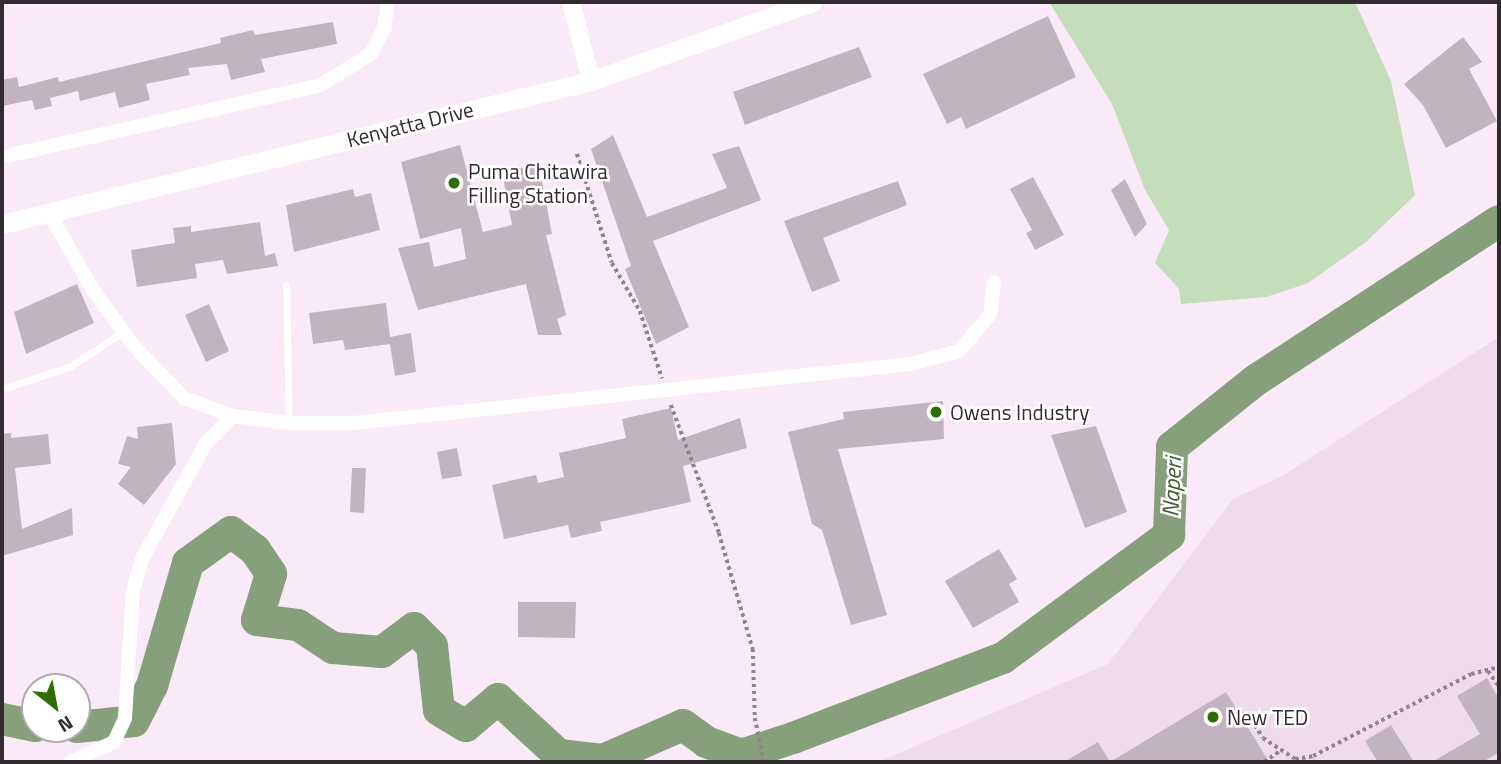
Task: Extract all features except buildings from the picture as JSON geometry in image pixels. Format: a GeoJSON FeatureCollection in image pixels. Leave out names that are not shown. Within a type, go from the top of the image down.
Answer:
{"type":"FeatureCollection","features":[{"type":"Feature","properties":{"kind":"main road","name":"Kenyatta Drive"},"geometry":{"type":"LineString","coordinates":[[2,224],[592,81],[812,2]]}},
{"type":"Feature","properties":{"kind":"street"},"geometry":{"type":"LineString","coordinates":[[2,157],[321,85],[371,54],[384,29],[388,2]]}},
{"type":"Feature","properties":{"kind":"street"},"geometry":{"type":"LineString","coordinates":[[571,2],[592,81]]}},
{"type":"Feature","properties":{"kind":"street"},"geometry":{"type":"LineString","coordinates":[[49,214],[67,251],[123,332],[184,398],[233,416],[289,423],[354,424],[667,393],[911,365],[960,351],[990,315],[994,282]]}},
{"type":"Feature","properties":{"kind":"street"},"geometry":{"type":"LineString","coordinates":[[71,762],[114,743],[125,719],[133,591],[144,557],[206,443],[233,416]]}},
{"type":"Feature","properties":{"kind":"lane"},"geometry":{"type":"LineString","coordinates":[[286,285],[289,423]]}},
{"type":"Feature","properties":{"kind":"lane"},"geometry":{"type":"LineString","coordinates":[[2,389],[71,366],[123,332]]}},
{"type":"Feature","properties":{"kind":"path"},"geometry":{"type":"LineString","coordinates":[[577,154],[612,263],[640,311],[719,533],[753,649],[755,718],[764,762]]}},
{"type":"Feature","properties":{"kind":"path"},"geometry":{"type":"LineString","coordinates":[[1255,725],[1280,751],[1295,759],[1313,756],[1471,674],[1499,667]]}},
{"type":"Feature","properties":{"kind":"path"},"geometry":{"type":"LineString","coordinates":[[1488,671],[1499,686]]}},
{"type":"Feature","properties":{"kind":"path"},"geometry":{"type":"LineString","coordinates":[[1264,762],[1280,751]]}},
{"type":"Feature","properties":{"kind":"path"},"geometry":{"type":"LineString","coordinates":[[1313,756],[1318,762]]}},
{"type":"Feature","properties":{"kind":"shaded area"},"geometry":{"type":"Polygon","coordinates":[[[1499,337],[1499,762],[878,762],[1108,664],[1233,499],[1282,476],[1499,337]]]}},
{"type":"Feature","properties":{"kind":"green space"},"geometry":{"type":"Polygon","coordinates":[[[1049,2],[1355,2],[1391,81],[1415,195],[1366,242],[1308,283],[1266,297],[1181,304],[1179,289],[1155,263],[1169,230],[1145,190],[1112,104],[1049,2]]]}},
{"type":"Feature","properties":{"kind":"waterway","name":"Naperi"},"geometry":{"type":"LineString","coordinates":[[91,726],[134,721],[152,686],[188,563],[231,532],[255,550],[271,574],[257,620],[298,625],[333,648],[382,652],[414,628],[432,646],[439,710],[466,726],[498,699],[559,755],[603,760],[683,725],[706,742],[741,755],[793,738],[1003,658],[1169,535],[1172,447],[1256,380],[1499,221]]}},
{"type":"Feature","properties":{"kind":"waterway"},"geometry":{"type":"LineString","coordinates":[[2,719],[21,723]]}},
{"type":"Feature","properties":{"kind":"place","name":"Puma Chitawira Filling Station"},"geometry":{"type":"Point","coordinates":[454,183]}},
{"type":"Feature","properties":{"kind":"place","name":"Owens Industry"},"geometry":{"type":"Point","coordinates":[936,412]}},
{"type":"Feature","properties":{"kind":"place","name":"New TED"},"geometry":{"type":"Point","coordinates":[1213,717]}}]}
